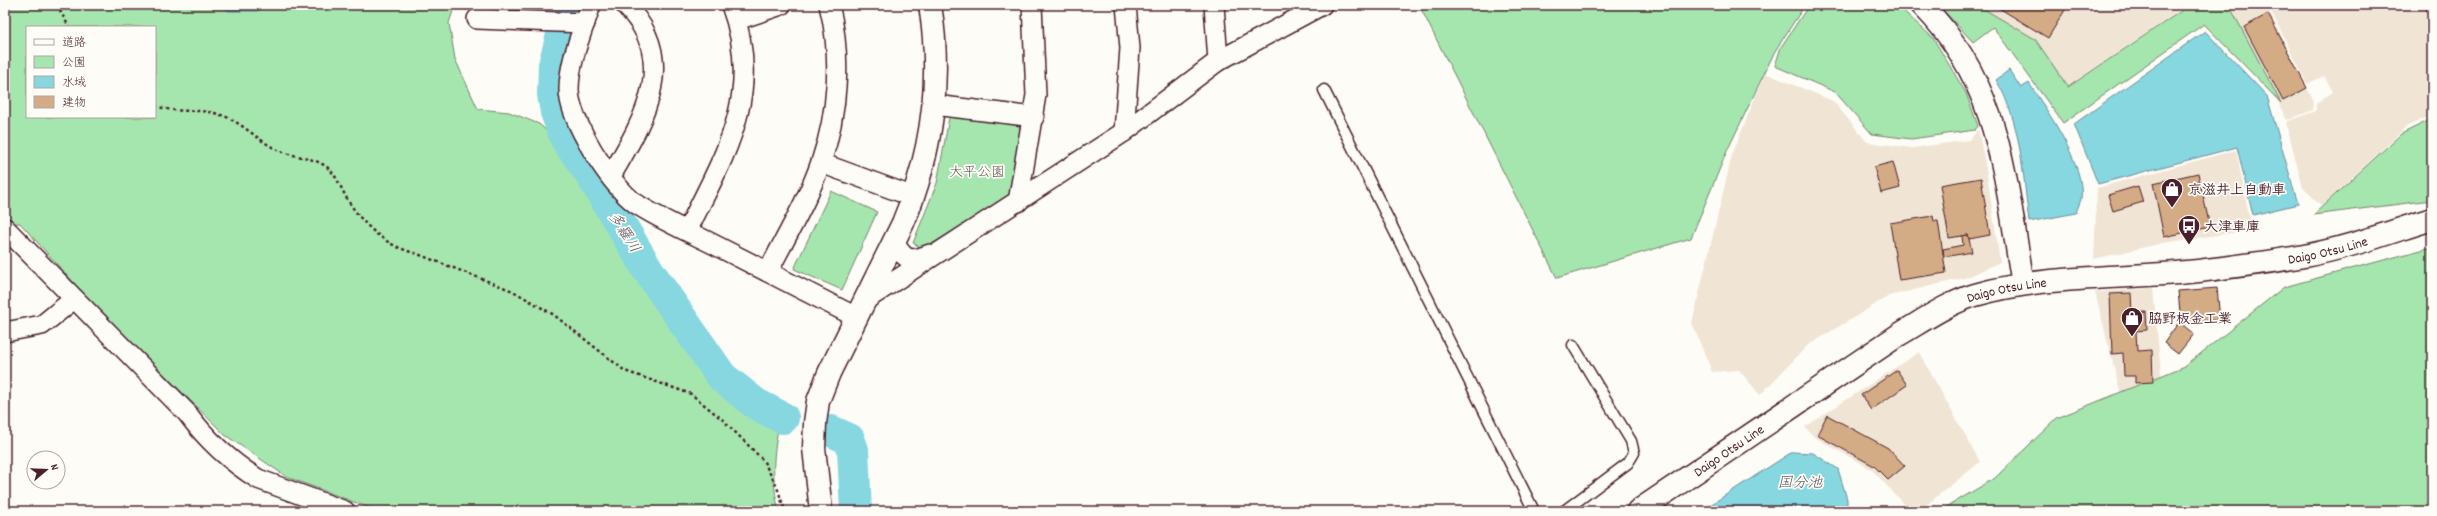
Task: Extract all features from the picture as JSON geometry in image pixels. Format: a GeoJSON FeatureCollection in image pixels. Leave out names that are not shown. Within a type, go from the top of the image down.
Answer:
{"type":"FeatureCollection","features":[{"type":"Feature","properties":{"kind":"main road"},"geometry":{"type":"LineString","coordinates":[[821,511],[814,448],[818,401],[828,373],[894,241],[914,197],[929,140],[934,105],[936,66],[930,5]]}},
{"type":"Feature","properties":{"kind":"main road"},"geometry":{"type":"LineString","coordinates":[[1922,5],[1941,25],[1969,66],[1994,126],[2023,284]]}},
{"type":"Feature","properties":{"kind":"main road","name":"Daigo Otsu Line"},"geometry":{"type":"LineString","coordinates":[[1638,511],[1900,334],[1936,312],[1974,295],[2023,284],[2054,280],[2204,271],[2259,264],[2306,256],[2355,243],[2432,219]]}},
{"type":"Feature","properties":{"kind":"street"},"geometry":{"type":"LineString","coordinates":[[591,5],[576,53],[569,91],[574,113],[594,150],[622,192],[635,203],[768,272],[860,309],[941,250],[1018,202],[1124,132],[1218,61],[1322,5]]}},
{"type":"Feature","properties":{"kind":"street"},"geometry":{"type":"LineString","coordinates":[[611,176],[642,122],[652,88],[654,61],[648,37],[638,17],[625,5]]}},
{"type":"Feature","properties":{"kind":"street"},"geometry":{"type":"LineString","coordinates":[[687,231],[730,143],[740,111],[743,80],[742,50],[734,13],[781,5]]}},
{"type":"Feature","properties":{"kind":"street"},"geometry":{"type":"LineString","coordinates":[[768,272],[821,163],[830,132],[835,99],[835,39],[829,5]]}},
{"type":"Feature","properties":{"kind":"street"},"geometry":{"type":"LineString","coordinates":[[1018,202],[1034,117],[1036,51],[1032,5]]}},
{"type":"Feature","properties":{"kind":"street"},"geometry":{"type":"LineString","coordinates":[[1124,132],[1130,48],[1126,5]]}},
{"type":"Feature","properties":{"kind":"street"},"geometry":{"type":"LineString","coordinates":[[1214,5],[1218,61]]}},
{"type":"Feature","properties":{"kind":"street"},"geometry":{"type":"LineString","coordinates":[[477,19],[585,23]]}},
{"type":"Feature","properties":{"kind":"street"},"geometry":{"type":"LineString","coordinates":[[934,105],[1034,117]]}},
{"type":"Feature","properties":{"kind":"street"},"geometry":{"type":"LineString","coordinates":[[821,163],[914,197]]}},
{"type":"Feature","properties":{"kind":"street"},"geometry":{"type":"LineString","coordinates":[[9,237],[74,299],[187,413],[201,432],[245,471],[258,479],[345,511]]}},
{"type":"Feature","properties":{"kind":"street"},"geometry":{"type":"LineString","coordinates":[[894,241],[900,253],[906,258],[913,259],[941,250]]}},
{"type":"Feature","properties":{"kind":"street"},"geometry":{"type":"LineString","coordinates":[[5,332],[42,325],[74,299]]}},
{"type":"Feature","properties":{"kind":"lane"},"geometry":{"type":"LineString","coordinates":[[1324,90],[1534,511]]}},
{"type":"Feature","properties":{"kind":"lane"},"geometry":{"type":"LineString","coordinates":[[1564,511],[1628,463],[1634,452],[1631,441],[1573,345]]}},
{"type":"Feature","properties":{"kind":"path"},"geometry":{"type":"LineString","coordinates":[[58,5],[68,26]]}},
{"type":"Feature","properties":{"kind":"path"},"geometry":{"type":"LineString","coordinates":[[156,105],[164,109],[221,115],[278,150],[310,158],[326,166],[337,178],[349,202],[380,238],[399,249],[415,253],[512,291],[554,315],[625,371],[690,394],[723,420],[763,460],[777,487],[785,511]]}},
{"type":"Feature","properties":{"kind":"shaded area"},"geometry":{"type":"Polygon","coordinates":[[[1972,5],[2188,5],[2065,88],[1972,5]]]}},
{"type":"Feature","properties":{"kind":"shaded area"},"geometry":{"type":"Polygon","coordinates":[[[2228,5],[2280,5],[2269,11],[2314,102],[2313,110],[2287,120],[2228,5]]]}},
{"type":"Feature","properties":{"kind":"shaded area"},"geometry":{"type":"Polygon","coordinates":[[[2282,5],[2432,5],[2432,115],[2406,127],[2322,206],[2303,188],[2286,122],[2316,111],[2316,103],[2333,92],[2324,76],[2307,84],[2271,11],[2282,5]]]}},
{"type":"Feature","properties":{"kind":"shaded area"},"geometry":{"type":"Polygon","coordinates":[[[1765,73],[1833,101],[1867,142],[1912,148],[1970,140],[1978,129],[1986,168],[2000,262],[1968,277],[1889,296],[1807,346],[1760,395],[1739,370],[1712,372],[1692,323],[1732,155],[1765,73]]]}},
{"type":"Feature","properties":{"kind":"shaded area","name":"京滋井上自動車"},"geometry":{"type":"Polygon","coordinates":[[[2236,150],[2252,230],[2163,243],[2094,259],[2097,188],[2236,150]]]}},
{"type":"Feature","properties":{"kind":"shaded area","name":"脇野板金工業"},"geometry":{"type":"Polygon","coordinates":[[[2153,288],[2162,385],[2122,399],[2095,292],[2153,288]]]}},
{"type":"Feature","properties":{"kind":"shaded area"},"geometry":{"type":"Polygon","coordinates":[[[1919,352],[1980,462],[1920,510],[1908,508],[1871,469],[1814,437],[1805,427],[1919,352]]]}},
{"type":"Feature","properties":{"kind":"green space"},"geometry":{"type":"Polygon","coordinates":[[[5,5],[455,5],[449,23],[455,59],[478,109],[509,112],[539,124],[563,145],[716,381],[779,424],[775,446],[774,478],[776,500],[779,511],[378,511],[287,477],[225,435],[91,302],[20,223],[5,224],[5,5]]]}},
{"type":"Feature","properties":{"kind":"green space"},"geometry":{"type":"Polygon","coordinates":[[[1419,5],[1805,5],[1775,51],[1727,151],[1691,238],[1557,278],[1419,5]]]}},
{"type":"Feature","properties":{"kind":"green space"},"geometry":{"type":"Polygon","coordinates":[[[1809,5],[1897,5],[1933,38],[1966,93],[1978,126],[1975,130],[1911,139],[1872,134],[1835,92],[1775,66],[1781,47],[1809,5]]]}},
{"type":"Feature","properties":{"kind":"green space"},"geometry":{"type":"Polygon","coordinates":[[[1946,5],[1977,5],[2035,39],[2068,87],[2190,5],[2229,5],[2281,103],[2204,24],[2063,123],[1993,27],[1973,42],[1943,10],[1946,5]]]}},
{"type":"Feature","properties":{"kind":"green space","name":"大平公園"},"geometry":{"type":"Polygon","coordinates":[[[952,115],[1017,124],[1021,130],[1011,192],[1008,198],[923,249],[913,243],[937,183],[949,118],[952,115]]]}},
{"type":"Feature","properties":{"kind":"green space"},"geometry":{"type":"Polygon","coordinates":[[[2432,119],[2432,200],[2313,215],[2401,134],[2432,119]]]}},
{"type":"Feature","properties":{"kind":"green space"},"geometry":{"type":"Polygon","coordinates":[[[831,191],[877,212],[842,290],[794,269],[831,191]]]}},
{"type":"Feature","properties":{"kind":"green space"},"geometry":{"type":"Polygon","coordinates":[[[2432,247],[2432,511],[1940,511],[1995,478],[2057,418],[2185,366],[2284,287],[2432,247]]]}},
{"type":"Feature","properties":{"kind":"water"},"geometry":{"type":"Polygon","coordinates":[[[223,5],[271,5],[257,11],[228,11],[223,5]]]}},
{"type":"Feature","properties":{"kind":"water"},"geometry":{"type":"Polygon","coordinates":[[[2205,31],[2267,96],[2298,204],[2253,215],[2237,147],[2098,184],[2074,124],[2205,31]]]}},
{"type":"Feature","properties":{"kind":"water"},"geometry":{"type":"Polygon","coordinates":[[[2009,70],[2021,88],[2029,83],[2064,139],[2078,170],[2081,185],[2081,199],[2076,213],[2029,222],[2023,167],[2016,130],[2011,112],[1996,80],[2009,70]]]}},
{"type":"Feature","properties":{"kind":"water","name":"国分池"},"geometry":{"type":"Polygon","coordinates":[[[1792,452],[1813,453],[1838,469],[1847,499],[1847,511],[1701,511],[1792,452]]]}},
{"type":"Feature","properties":{"kind":"building"},"geometry":{"type":"Polygon","coordinates":[[[1994,5],[2068,5],[2048,38],[1994,5]]]}},
{"type":"Feature","properties":{"kind":"building"},"geometry":{"type":"Polygon","coordinates":[[[2423,5],[2432,5],[2432,21],[2423,5]]]}},
{"type":"Feature","properties":{"kind":"building"},"geometry":{"type":"Polygon","coordinates":[[[2268,14],[2307,88],[2283,101],[2244,27],[2268,14]]]}},
{"type":"Feature","properties":{"kind":"building"},"geometry":{"type":"Polygon","coordinates":[[[1893,162],[1900,188],[1881,193],[1874,167],[1893,162]]]}},
{"type":"Feature","properties":{"kind":"building"},"geometry":{"type":"Polygon","coordinates":[[[2198,173],[2210,227],[2164,237],[2153,183],[2198,173]]]}},
{"type":"Feature","properties":{"kind":"building"},"geometry":{"type":"Polygon","coordinates":[[[1981,178],[1990,235],[1969,239],[1968,235],[1949,238],[1940,185],[1981,178]]]}},
{"type":"Feature","properties":{"kind":"building"},"geometry":{"type":"Polygon","coordinates":[[[2138,186],[2143,202],[2113,211],[2108,195],[2138,186]]]}},
{"type":"Feature","properties":{"kind":"building"},"geometry":{"type":"Polygon","coordinates":[[[1933,216],[1934,221],[1938,221],[1946,273],[1899,280],[1890,223],[1933,216]]]}},
{"type":"Feature","properties":{"kind":"building"},"geometry":{"type":"Polygon","coordinates":[[[1968,235],[1972,252],[1944,257],[1943,249],[1963,245],[1962,236],[1968,235]]]}},
{"type":"Feature","properties":{"kind":"building"},"geometry":{"type":"Polygon","coordinates":[[[2217,288],[2220,320],[2181,323],[2178,291],[2217,288]]]}},
{"type":"Feature","properties":{"kind":"building"},"geometry":{"type":"Polygon","coordinates":[[[2131,293],[2132,313],[2146,312],[2147,330],[2136,331],[2137,351],[2152,350],[2153,382],[2135,383],[2135,376],[2124,376],[2123,353],[2112,354],[2110,294],[2131,293]]]}},
{"type":"Feature","properties":{"kind":"building"},"geometry":{"type":"Polygon","coordinates":[[[2179,322],[2194,334],[2178,354],[2164,343],[2179,322]]]}},
{"type":"Feature","properties":{"kind":"building"},"geometry":{"type":"Polygon","coordinates":[[[1897,370],[1907,385],[1871,410],[1861,395],[1897,370]]]}},
{"type":"Feature","properties":{"kind":"building"},"geometry":{"type":"Polygon","coordinates":[[[1827,415],[1888,448],[1905,466],[1888,480],[1874,466],[1817,435],[1827,415]]]}},
{"type":"Feature","properties":{"kind":"waterway","name":"多羅川"},"geometry":{"type":"LineString","coordinates":[[570,5],[554,65],[553,94],[556,112],[566,139],[590,173],[648,270],[722,377],[756,404],[783,418]]}},
{"type":"Feature","properties":{"kind":"waterway","name":"多羅川"},"geometry":{"type":"LineString","coordinates":[[831,431],[849,439],[853,450],[856,511]]}},
{"type":"Feature","properties":{"kind":"place","name":"京滋井上自動車"},"geometry":{"type":"Point","coordinates":[2172,208]}},
{"type":"Feature","properties":{"kind":"place","name":"大津車庫"},"geometry":{"type":"Point","coordinates":[2189,246]}},
{"type":"Feature","properties":{"kind":"place","name":"脇野板金工業"},"geometry":{"type":"Point","coordinates":[2132,338]}}]}
